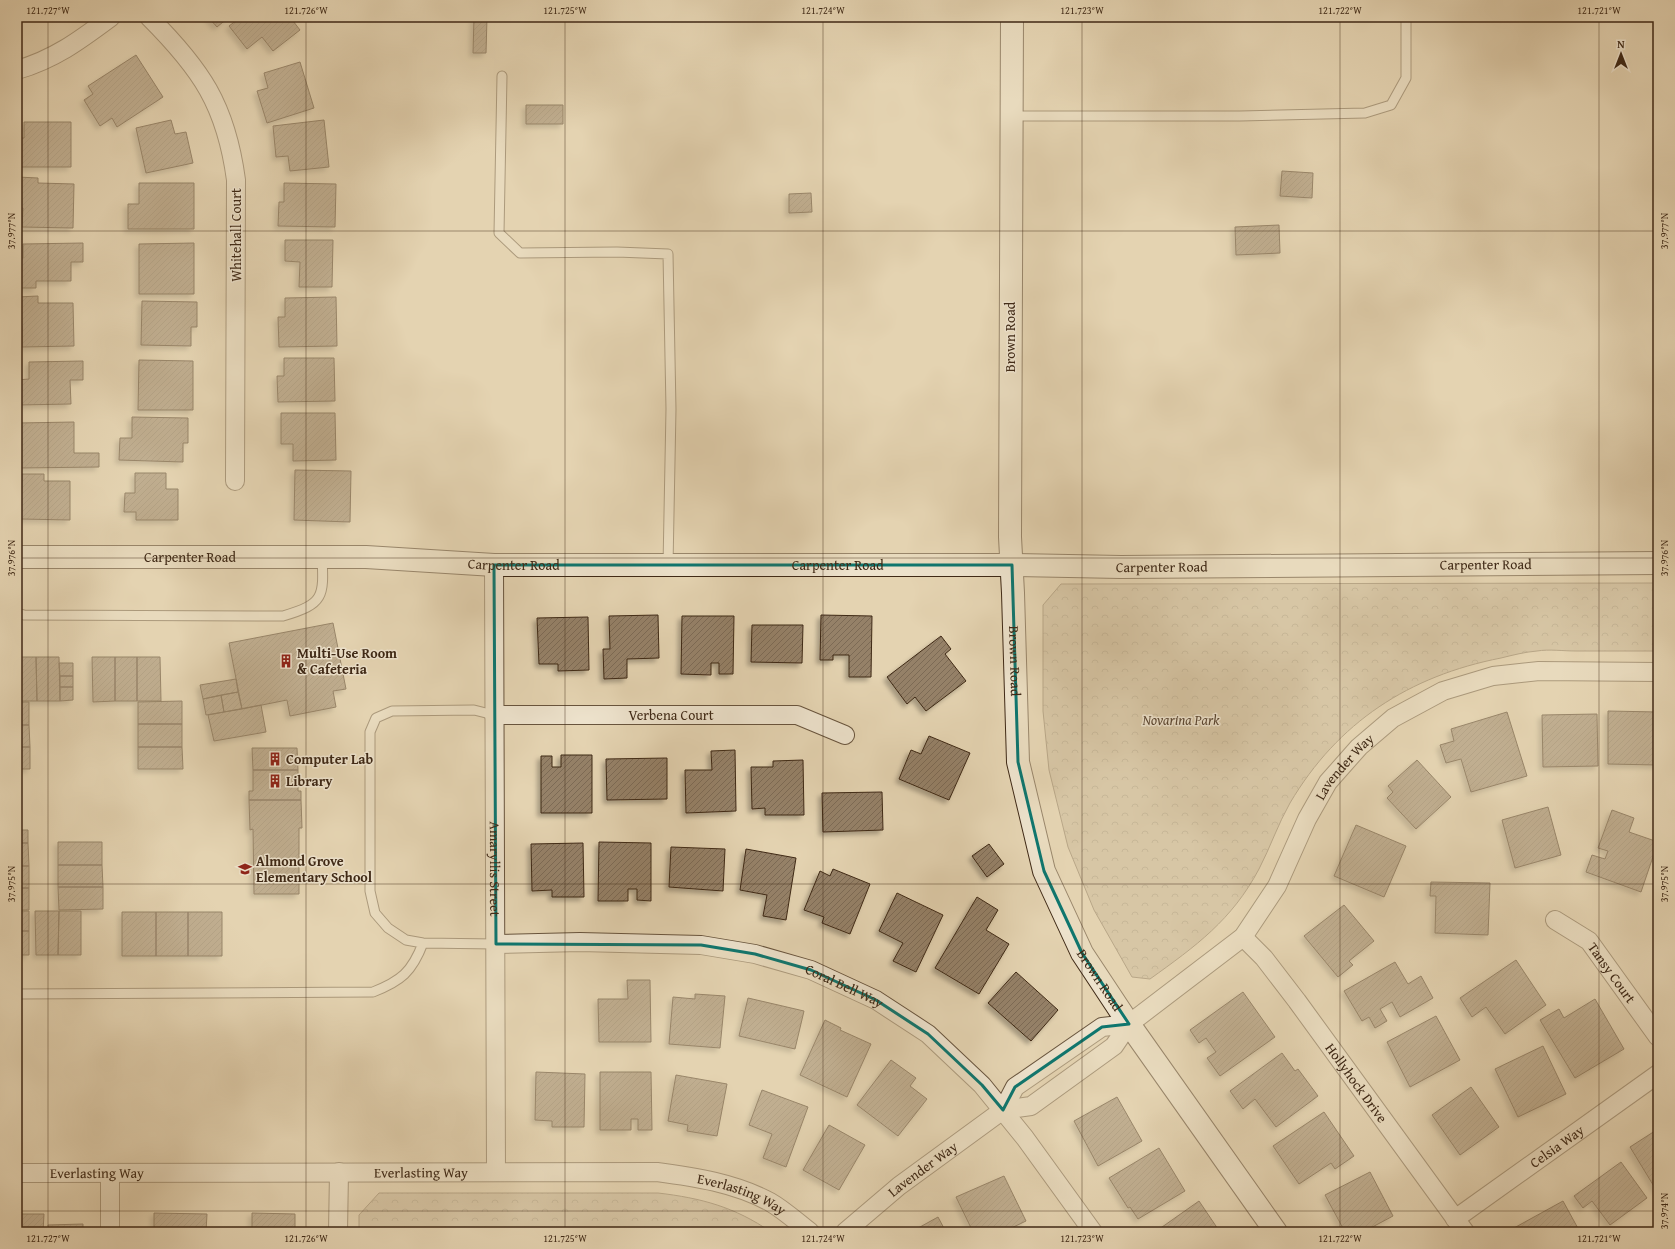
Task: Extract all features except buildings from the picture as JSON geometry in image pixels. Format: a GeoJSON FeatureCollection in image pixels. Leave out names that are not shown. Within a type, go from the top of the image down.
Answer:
{"type":"FeatureCollection","features":[{"type":"Feature","properties":{"kind":"street"},"geometry":{"type":"LineString","coordinates":[[17,70],[32,66],[72,47],[111,17]]}},
{"type":"Feature","properties":{"kind":"street","name":"Whitehall Court"},"geometry":{"type":"LineString","coordinates":[[149,17],[174,42],[196,68],[211,93],[226,130],[232,152],[236,180],[235,480]]}},
{"type":"Feature","properties":{"kind":"street","name":"Brown Road"},"geometry":{"type":"LineString","coordinates":[[1012,17],[1010,116],[1010,537],[1018,762],[1044,871],[1082,953],[1129,1024],[1276,1232]]}},
{"type":"Feature","properties":{"kind":"street","name":"Carpenter Road"},"geometry":{"type":"LineString","coordinates":[[17,557],[366,557],[494,565],[668,566],[1012,565],[1121,567],[1658,563]]}},
{"type":"Feature","properties":{"kind":"street","name":"Amaryllis Street"},"geometry":{"type":"LineString","coordinates":[[494,565],[496,1172]]}},
{"type":"Feature","properties":{"kind":"street","name":"Lavender Way"},"geometry":{"type":"LineString","coordinates":[[1003,1110],[1031,1106],[1114,1046],[1129,1024],[1243,937],[1277,886],[1307,819],[1328,782],[1359,747],[1393,718],[1443,691],[1493,676],[1539,671],[1658,672]]}},
{"type":"Feature","properties":{"kind":"street","name":"Verbena Court"},"geometry":{"type":"LineString","coordinates":[[494,715],[797,715],[845,735]]}},
{"type":"Feature","properties":{"kind":"street","name":"Tansy Court"},"geometry":{"type":"LineString","coordinates":[[1555,920],[1589,941],[1658,1037]]}},
{"type":"Feature","properties":{"kind":"street","name":"Hollyhock Drive"},"geometry":{"type":"LineString","coordinates":[[1243,937],[1264,958],[1297,1001],[1460,1226]]}},
{"type":"Feature","properties":{"kind":"street","name":"Coral Bell Way"},"geometry":{"type":"LineString","coordinates":[[496,944],[580,942],[701,945],[755,954],[811,970],[876,1000],[928,1034],[982,1085],[1003,1110],[1092,1232]]}},
{"type":"Feature","properties":{"kind":"street","name":"Lavender Way"},"geometry":{"type":"LineString","coordinates":[[845,1232],[899,1186],[1003,1110],[1015,1088],[1102,1027],[1129,1024]]}},
{"type":"Feature","properties":{"kind":"street","name":"Celsia Way"},"geometry":{"type":"LineString","coordinates":[[1460,1226],[1658,1074]]}},
{"type":"Feature","properties":{"kind":"street"},"geometry":{"type":"LineString","coordinates":[[338,1232],[339,1172]]}},
{"type":"Feature","properties":{"kind":"street","name":"Everlasting Way"},"geometry":{"type":"LineString","coordinates":[[17,1173],[657,1172],[696,1177],[727,1185],[770,1202],[810,1232]]}},
{"type":"Feature","properties":{"kind":"street"},"geometry":{"type":"LineString","coordinates":[[110,1173],[110,1232]]}},
{"type":"Feature","properties":{"kind":"lane"},"geometry":{"type":"LineString","coordinates":[[1010,116],[1232,116],[1366,113],[1391,105],[1406,78],[1406,17]]}},
{"type":"Feature","properties":{"kind":"lane"},"geometry":{"type":"LineString","coordinates":[[502,76],[499,233],[520,253],[617,252],[668,254],[670,409],[668,566]]}},
{"type":"Feature","properties":{"kind":"lane"},"geometry":{"type":"LineString","coordinates":[[17,613],[24,615],[283,616],[307,609],[321,595],[324,583],[322,557]]}},
{"type":"Feature","properties":{"kind":"lane"},"geometry":{"type":"LineString","coordinates":[[494,715],[474,710],[392,711],[376,718],[370,732],[370,891],[375,913],[388,928],[406,940],[423,943],[496,944]]}},
{"type":"Feature","properties":{"kind":"lane"},"geometry":{"type":"LineString","coordinates":[[17,994],[373,992],[386,987],[410,970],[416,961],[423,943]]}},
{"type":"Feature","properties":{"kind":"highlighted area"},"geometry":{"type":"Polygon","coordinates":[[[494,565],[1012,565],[1018,762],[1044,871],[1082,953],[1129,1024],[1102,1027],[1015,1087],[1003,1110],[982,1085],[928,1034],[876,1000],[811,970],[755,954],[701,945],[496,944],[494,565]]]}},
{"type":"Feature","properties":{"kind":"green space","name":"Novarina Park"},"geometry":{"type":"Polygon","coordinates":[[[1658,583],[1658,651],[1532,651],[1467,666],[1436,677],[1406,690],[1379,707],[1354,726],[1330,749],[1309,774],[1290,803],[1259,869],[1237,903],[1225,918],[1198,943],[1150,979],[1132,977],[1094,910],[1068,847],[1049,770],[1043,711],[1043,605],[1061,584],[1658,583]]]}},
{"type":"Feature","properties":{"kind":"green space"},"geometry":{"type":"Polygon","coordinates":[[[379,1193],[658,1193],[689,1198],[717,1205],[758,1223],[771,1232],[359,1232],[359,1215],[379,1193]]]}},
{"type":"Feature","properties":{"kind":"place","name":"Multi-Use Room & Cafeteria"},"geometry":{"type":"Point","coordinates":[286,661]}},
{"type":"Feature","properties":{"kind":"place","name":"Computer Lab"},"geometry":{"type":"Point","coordinates":[275,759]}},
{"type":"Feature","properties":{"kind":"place","name":"Library"},"geometry":{"type":"Point","coordinates":[275,781]}},
{"type":"Feature","properties":{"kind":"place","name":"Almond Grove Elementary School"},"geometry":{"type":"Point","coordinates":[245,869]}}]}
